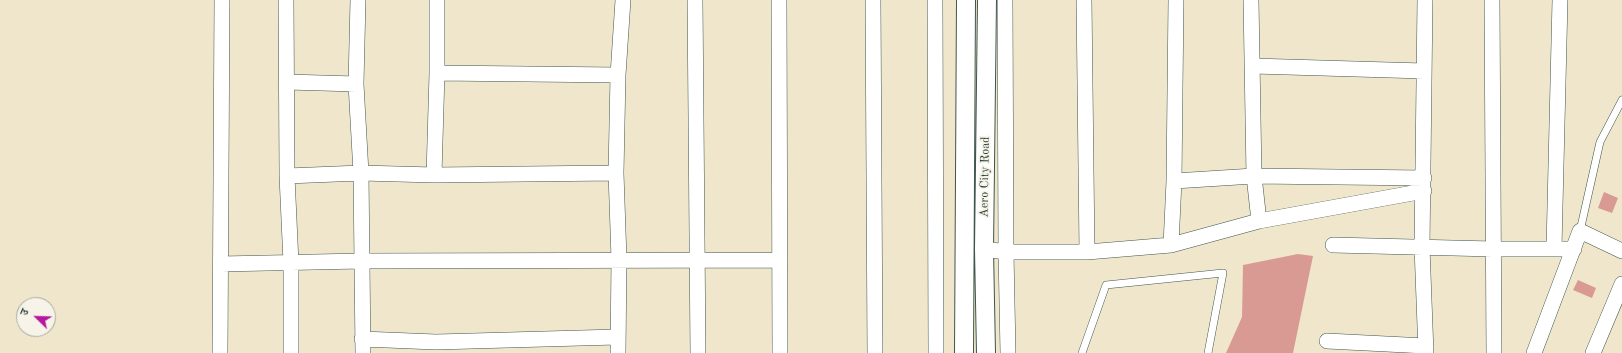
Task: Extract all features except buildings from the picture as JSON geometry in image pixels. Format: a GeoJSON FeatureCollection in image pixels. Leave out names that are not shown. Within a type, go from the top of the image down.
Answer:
{"type":"FeatureCollection","features":[{"type":"Feature","properties":{"kind":"street"},"geometry":{"type":"LineString","coordinates":[[220,353],[222,0]]}},
{"type":"Feature","properties":{"kind":"street"},"geometry":{"type":"LineString","coordinates":[[286,0],[287,176],[291,263],[291,353]]}},
{"type":"Feature","properties":{"kind":"street"},"geometry":{"type":"LineString","coordinates":[[358,0],[356,84],[361,173],[363,346],[436,348],[618,337]]}},
{"type":"Feature","properties":{"kind":"street"},"geometry":{"type":"LineString","coordinates":[[434,175],[437,73],[437,0]]}},
{"type":"Feature","properties":{"kind":"street"},"geometry":{"type":"LineString","coordinates":[[618,353],[619,259],[616,173],[618,75],[623,0]]}},
{"type":"Feature","properties":{"kind":"street"},"geometry":{"type":"LineString","coordinates":[[695,0],[696,261],[698,353]]}},
{"type":"Feature","properties":{"kind":"street"},"geometry":{"type":"LineString","coordinates":[[779,0],[780,353]]}},
{"type":"Feature","properties":{"kind":"street"},"geometry":{"type":"LineString","coordinates":[[873,0],[875,353]]}},
{"type":"Feature","properties":{"kind":"street"},"geometry":{"type":"LineString","coordinates":[[935,0],[936,353]]}},
{"type":"Feature","properties":{"kind":"street","name":"Aero City Road"},"geometry":{"type":"LineString","coordinates":[[964,353],[966,0]]}},
{"type":"Feature","properties":{"kind":"street","name":"Aero City Road"},"geometry":{"type":"LineString","coordinates":[[986,353],[984,249],[988,0]]}},
{"type":"Feature","properties":{"kind":"street"},"geometry":{"type":"LineString","coordinates":[[1005,0],[1008,353]]}},
{"type":"Feature","properties":{"kind":"street"},"geometry":{"type":"LineString","coordinates":[[1084,0],[1087,252]]}},
{"type":"Feature","properties":{"kind":"street"},"geometry":{"type":"LineString","coordinates":[[1171,245],[1174,180],[1176,0]]}},
{"type":"Feature","properties":{"kind":"street"},"geometry":{"type":"LineString","coordinates":[[1251,0],[1254,176],[1259,222]]}},
{"type":"Feature","properties":{"kind":"street"},"geometry":{"type":"LineString","coordinates":[[1327,341],[1426,349],[1422,247],[1424,184],[1425,0]]}},
{"type":"Feature","properties":{"kind":"street"},"geometry":{"type":"LineString","coordinates":[[1492,0],[1494,353]]}},
{"type":"Feature","properties":{"kind":"street"},"geometry":{"type":"LineString","coordinates":[[1554,248],[1560,0]]}},
{"type":"Feature","properties":{"kind":"street"},"geometry":{"type":"LineString","coordinates":[[1253,66],[1424,70]]}},
{"type":"Feature","properties":{"kind":"street"},"geometry":{"type":"LineString","coordinates":[[437,73],[618,75]]}},
{"type":"Feature","properties":{"kind":"street"},"geometry":{"type":"LineString","coordinates":[[287,82],[356,84]]}},
{"type":"Feature","properties":{"kind":"street"},"geometry":{"type":"LineString","coordinates":[[287,176],[361,173],[434,175],[616,173]]}},
{"type":"Feature","properties":{"kind":"street"},"geometry":{"type":"LineString","coordinates":[[1174,180],[1254,176],[1424,184]]}},
{"type":"Feature","properties":{"kind":"street"},"geometry":{"type":"LineString","coordinates":[[984,249],[1006,252],[1087,252],[1171,245],[1259,222],[1424,184]]}},
{"type":"Feature","properties":{"kind":"street"},"geometry":{"type":"LineString","coordinates":[[1534,353],[1580,231],[1622,251]]}},
{"type":"Feature","properties":{"kind":"street"},"geometry":{"type":"LineString","coordinates":[[1333,245],[1493,249],[1574,249]]}},
{"type":"Feature","properties":{"kind":"street"},"geometry":{"type":"LineString","coordinates":[[221,264],[361,261],[619,259],[696,261],[780,260]]}},
{"type":"Feature","properties":{"kind":"street"},"geometry":{"type":"LineString","coordinates":[[1593,353],[1622,284]]}},
{"type":"Feature","properties":{"kind":"lane"},"geometry":{"type":"LineString","coordinates":[[1580,231],[1600,142],[1622,100]]}},
{"type":"Feature","properties":{"kind":"lane"},"geometry":{"type":"LineString","coordinates":[[1082,353],[1106,285],[1223,273],[1208,353]]}}]}
